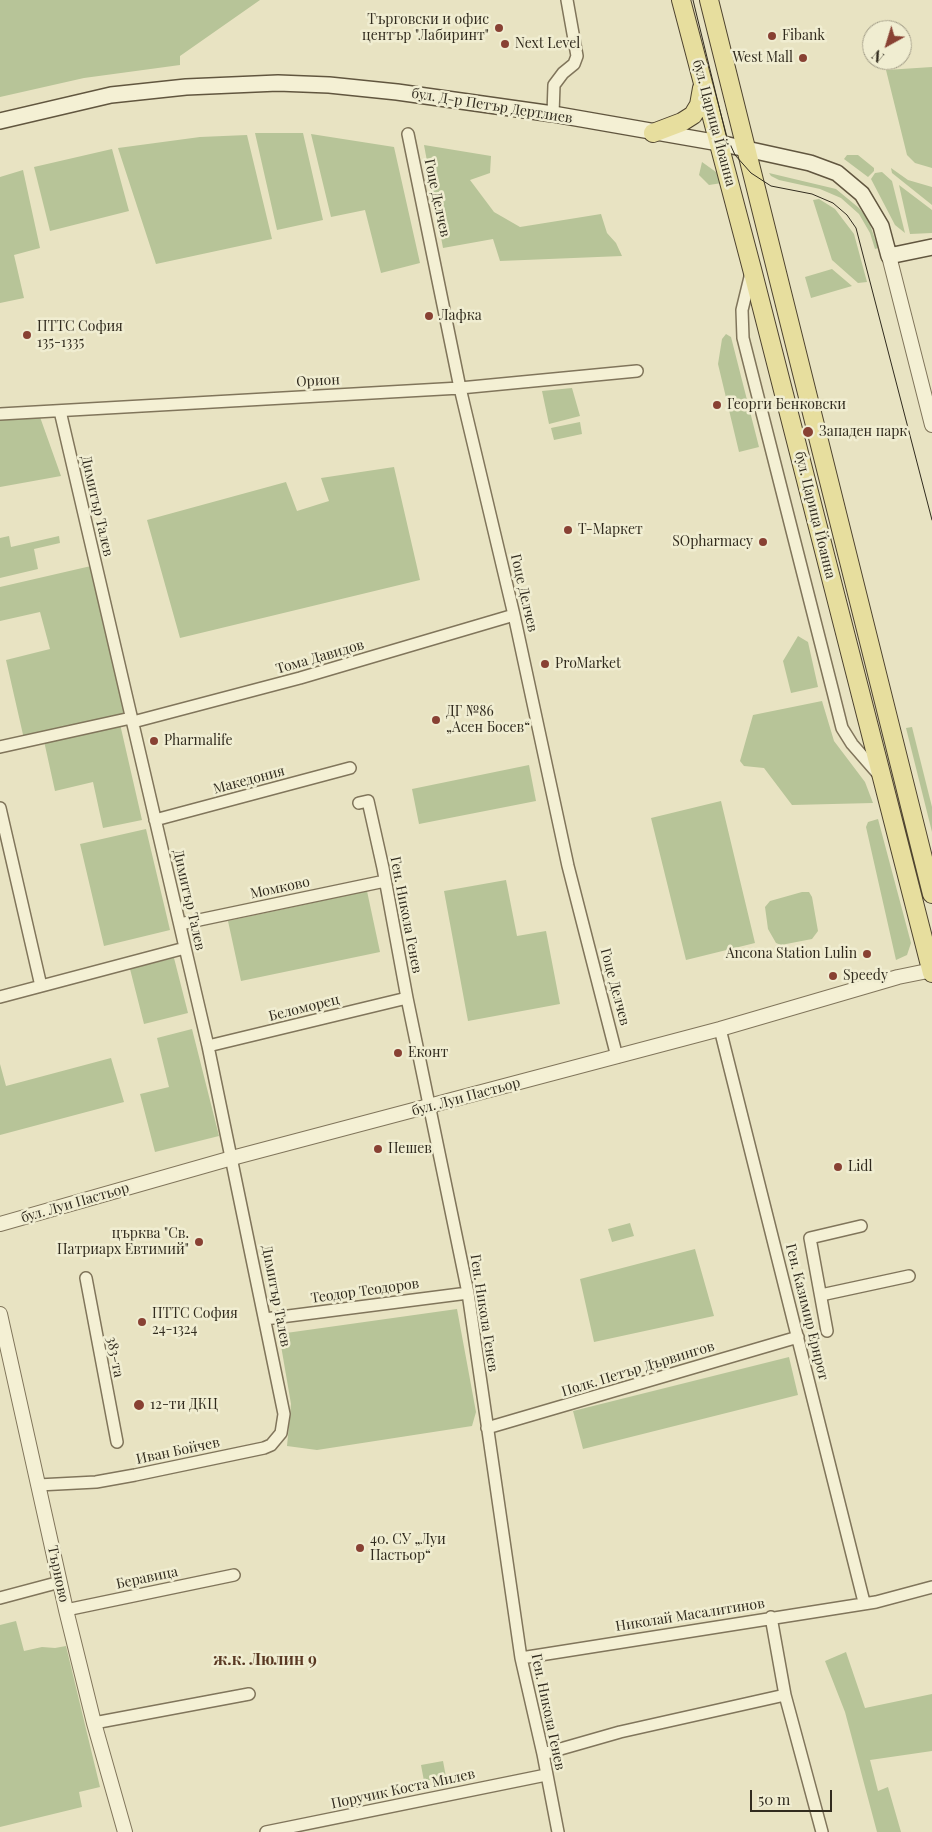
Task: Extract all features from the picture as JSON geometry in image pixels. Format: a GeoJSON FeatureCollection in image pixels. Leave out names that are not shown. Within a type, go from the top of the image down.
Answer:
{"type":"FeatureCollection","features":[{"type":"Feature","properties":{"kind":"main road","name":"бул. Царица Йоанна"},"geometry":{"type":"LineString","coordinates":[[680,0],[720,143],[932,971]]}},
{"type":"Feature","properties":{"kind":"main road","name":"бул. Царица Йоанна"},"geometry":{"type":"LineString","coordinates":[[708,0],[932,894]]}},
{"type":"Feature","properties":{"kind":"main road"},"geometry":{"type":"LineString","coordinates":[[653,133],[682,122],[693,115],[700,102],[703,82]]}},
{"type":"Feature","properties":{"kind":"main road","name":"бул. Д-р Петър Дертлиев"},"geometry":{"type":"LineString","coordinates":[[0,121],[111,95],[186,87],[278,83],[329,84],[552,114],[653,133],[720,143],[824,167],[851,183],[862,194],[882,226],[889,256]]}},
{"type":"Feature","properties":{"kind":"main road"},"geometry":{"type":"LineString","coordinates":[[889,256],[932,247]]}},
{"type":"Feature","properties":{"kind":"street"},"geometry":{"type":"LineString","coordinates":[[552,114],[554,85],[562,73],[574,64],[577,56],[567,0]]}},
{"type":"Feature","properties":{"kind":"street","name":"Гоце Делчев"},"geometry":{"type":"LineString","coordinates":[[408,134],[460,388],[514,616],[568,866],[617,1057]]}},
{"type":"Feature","properties":{"kind":"street"},"geometry":{"type":"LineString","coordinates":[[889,256],[932,425]]}},
{"type":"Feature","properties":{"kind":"street"},"geometry":{"type":"LineString","coordinates":[[752,269],[742,310],[743,338],[830,683],[842,728],[852,744],[882,779]]}},
{"type":"Feature","properties":{"kind":"street","name":"Орион"},"geometry":{"type":"LineString","coordinates":[[0,414],[460,388],[637,371]]}},
{"type":"Feature","properties":{"kind":"street","name":"Димитър Талев"},"geometry":{"type":"LineString","coordinates":[[60,411],[208,1046],[282,1397]]}},
{"type":"Feature","properties":{"kind":"street","name":"Тома Давидов"},"geometry":{"type":"LineString","coordinates":[[0,747],[132,720],[300,678],[514,616]]}},
{"type":"Feature","properties":{"kind":"street","name":"Македония"},"geometry":{"type":"LineString","coordinates":[[155,820],[350,768]]}},
{"type":"Feature","properties":{"kind":"street","name":"Ген. Никола Генев"},"geometry":{"type":"LineString","coordinates":[[363,802],[385,881],[407,998],[468,1293],[521,1658],[543,1754],[558,1832]]}},
{"type":"Feature","properties":{"kind":"street"},"geometry":{"type":"LineString","coordinates":[[0,808],[41,986]]}},
{"type":"Feature","properties":{"kind":"street","name":"Момково"},"geometry":{"type":"LineString","coordinates":[[180,924],[385,881]]}},
{"type":"Feature","properties":{"kind":"street"},"geometry":{"type":"LineString","coordinates":[[0,997],[185,948]]}},
{"type":"Feature","properties":{"kind":"street","name":"бул. Луи Пастьор"},"geometry":{"type":"LineString","coordinates":[[0,1224],[232,1158],[720,1029],[898,977],[932,971]]}},
{"type":"Feature","properties":{"kind":"street","name":"Беломорец"},"geometry":{"type":"LineString","coordinates":[[208,1046],[407,998]]}},
{"type":"Feature","properties":{"kind":"street","name":"Ген. Казимир Ернрот"},"geometry":{"type":"LineString","coordinates":[[720,1029],[864,1602]]}},
{"type":"Feature","properties":{"kind":"street"},"geometry":{"type":"LineString","coordinates":[[827,1331],[810,1238],[861,1226]]}},
{"type":"Feature","properties":{"kind":"street"},"geometry":{"type":"LineString","coordinates":[[821,1295],[909,1276]]}},
{"type":"Feature","properties":{"kind":"street","name":"383-та"},"geometry":{"type":"LineString","coordinates":[[86,1278],[117,1442]]}},
{"type":"Feature","properties":{"kind":"street","name":"Теодор Теодоров"},"geometry":{"type":"LineString","coordinates":[[265,1320],[468,1293]]}},
{"type":"Feature","properties":{"kind":"street","name":"Търново"},"geometry":{"type":"LineString","coordinates":[[0,1314],[66,1610],[94,1723],[125,1832]]}},
{"type":"Feature","properties":{"kind":"street","name":"Полк. Петър Дървингов"},"geometry":{"type":"LineString","coordinates":[[487,1428],[798,1337]]}},
{"type":"Feature","properties":{"kind":"street","name":"Иван Бойчев"},"geometry":{"type":"LineString","coordinates":[[38,1485],[96,1482],[264,1448],[271,1444],[281,1433],[284,1414],[282,1397]]}},
{"type":"Feature","properties":{"kind":"street","name":"Беравица"},"geometry":{"type":"LineString","coordinates":[[66,1610],[234,1575]]}},
{"type":"Feature","properties":{"kind":"street"},"geometry":{"type":"LineString","coordinates":[[0,1598],[60,1582]]}},
{"type":"Feature","properties":{"kind":"street","name":"Николай Масалитинов"},"geometry":{"type":"LineString","coordinates":[[521,1658],[864,1602],[876,1602],[932,1587]]}},
{"type":"Feature","properties":{"kind":"street"},"geometry":{"type":"LineString","coordinates":[[771,1617],[785,1695],[822,1832]]}},
{"type":"Feature","properties":{"kind":"street"},"geometry":{"type":"LineString","coordinates":[[94,1723],[249,1694]]}},
{"type":"Feature","properties":{"kind":"street"},"geometry":{"type":"LineString","coordinates":[[543,1754],[620,1732],[785,1695]]}},
{"type":"Feature","properties":{"kind":"street","name":"Поручик Коста Милев"},"geometry":{"type":"LineString","coordinates":[[266,1832],[546,1775]]}},
{"type":"Feature","properties":{"kind":"green space"},"geometry":{"type":"Polygon","coordinates":[[[0,0],[260,0],[180,56],[180,65],[84,78],[0,97],[0,0]]]}},
{"type":"Feature","properties":{"kind":"green space"},"geometry":{"type":"Polygon","coordinates":[[[932,67],[932,168],[915,163],[907,155],[886,70],[912,70],[912,68],[932,67]]]}},
{"type":"Feature","properties":{"kind":"green space"},"geometry":{"type":"Polygon","coordinates":[[[255,133],[303,133],[323,220],[277,230],[255,133]]]}},
{"type":"Feature","properties":{"kind":"green space"},"geometry":{"type":"Polygon","coordinates":[[[311,134],[394,147],[420,263],[381,273],[365,210],[331,217],[311,134]]]}},
{"type":"Feature","properties":{"kind":"green space"},"geometry":{"type":"Polygon","coordinates":[[[247,135],[272,239],[156,264],[118,148],[200,137],[247,135]]]}},
{"type":"Feature","properties":{"kind":"green space"},"geometry":{"type":"Polygon","coordinates":[[[424,145],[491,156],[490,173],[470,180],[494,212],[520,227],[601,214],[607,233],[616,243],[622,256],[500,261],[493,239],[443,248],[424,145]]]}},
{"type":"Feature","properties":{"kind":"green space"},"geometry":{"type":"Polygon","coordinates":[[[112,149],[129,211],[50,231],[34,167],[112,149]]]}},
{"type":"Feature","properties":{"kind":"green space"},"geometry":{"type":"Polygon","coordinates":[[[847,155],[858,155],[874,168],[874,171],[868,177],[844,159],[847,155]]]}},
{"type":"Feature","properties":{"kind":"green space"},"geometry":{"type":"Polygon","coordinates":[[[702,162],[716,172],[722,183],[709,185],[699,175],[702,162]]]}},
{"type":"Feature","properties":{"kind":"green space"},"geometry":{"type":"Polygon","coordinates":[[[891,168],[908,180],[932,187],[932,205],[892,173],[891,168]]]}},
{"type":"Feature","properties":{"kind":"green space"},"geometry":{"type":"Polygon","coordinates":[[[23,170],[40,248],[14,255],[24,298],[0,303],[0,177],[23,170]]]}},
{"type":"Feature","properties":{"kind":"green space"},"geometry":{"type":"Polygon","coordinates":[[[882,172],[892,181],[905,233],[895,225],[871,179],[875,173],[882,172]]]}},
{"type":"Feature","properties":{"kind":"green space"},"geometry":{"type":"Polygon","coordinates":[[[769,173],[836,189],[859,208],[868,219],[878,248],[875,249],[870,233],[859,214],[841,198],[820,189],[779,180],[769,173]]]}},
{"type":"Feature","properties":{"kind":"green space"},"geometry":{"type":"Polygon","coordinates":[[[899,185],[932,210],[932,233],[910,234],[899,185]]]}},
{"type":"Feature","properties":{"kind":"green space"},"geometry":{"type":"Polygon","coordinates":[[[819,199],[835,209],[854,234],[867,282],[858,283],[832,260],[813,200],[819,199]]]}},
{"type":"Feature","properties":{"kind":"green space"},"geometry":{"type":"Polygon","coordinates":[[[832,269],[852,286],[811,298],[805,277],[832,269]]]}},
{"type":"Feature","properties":{"kind":"green space"},"geometry":{"type":"Polygon","coordinates":[[[726,334],[731,337],[759,447],[739,452],[718,364],[722,339],[726,334]]]}},
{"type":"Feature","properties":{"kind":"green space"},"geometry":{"type":"Polygon","coordinates":[[[572,388],[580,416],[549,424],[542,391],[572,388]]]}},
{"type":"Feature","properties":{"kind":"green space"},"geometry":{"type":"Polygon","coordinates":[[[40,417],[61,476],[0,487],[0,420],[40,417]]]}},
{"type":"Feature","properties":{"kind":"green space"},"geometry":{"type":"Polygon","coordinates":[[[580,422],[582,434],[554,440],[551,428],[580,422]]]}},
{"type":"Feature","properties":{"kind":"green space"},"geometry":{"type":"Polygon","coordinates":[[[394,467],[420,580],[180,638],[147,520],[286,482],[297,511],[329,501],[321,478],[394,467]]]}},
{"type":"Feature","properties":{"kind":"green space"},"geometry":{"type":"Polygon","coordinates":[[[9,536],[11,547],[59,536],[60,543],[34,549],[38,569],[0,578],[0,538],[9,536]]]}},
{"type":"Feature","properties":{"kind":"green space"},"geometry":{"type":"Polygon","coordinates":[[[91,566],[127,715],[24,739],[6,660],[50,649],[40,612],[0,621],[0,587],[91,566]]]}},
{"type":"Feature","properties":{"kind":"green space"},"geometry":{"type":"Polygon","coordinates":[[[798,636],[808,642],[818,687],[791,693],[783,661],[798,636]]]}},
{"type":"Feature","properties":{"kind":"green space"},"geometry":{"type":"Polygon","coordinates":[[[822,701],[834,741],[865,782],[873,803],[792,805],[764,768],[744,766],[740,761],[753,715],[822,701]]]}},
{"type":"Feature","properties":{"kind":"green space"},"geometry":{"type":"Polygon","coordinates":[[[120,724],[142,820],[103,828],[93,782],[55,791],[44,741],[120,724]]]}},
{"type":"Feature","properties":{"kind":"green space"},"geometry":{"type":"Polygon","coordinates":[[[912,727],[932,807],[932,832],[906,728],[912,727]]]}},
{"type":"Feature","properties":{"kind":"green space"},"geometry":{"type":"Polygon","coordinates":[[[529,765],[536,801],[419,824],[412,789],[529,765]]]}},
{"type":"Feature","properties":{"kind":"green space"},"geometry":{"type":"Polygon","coordinates":[[[721,801],[755,943],[686,960],[651,818],[721,801]]]}},
{"type":"Feature","properties":{"kind":"green space"},"geometry":{"type":"Polygon","coordinates":[[[878,819],[911,943],[907,955],[896,960],[866,827],[868,822],[878,819]]]}},
{"type":"Feature","properties":{"kind":"green space"},"geometry":{"type":"Polygon","coordinates":[[[146,829],[170,930],[104,946],[80,844],[146,829]]]}},
{"type":"Feature","properties":{"kind":"green space"},"geometry":{"type":"Polygon","coordinates":[[[506,880],[517,936],[546,931],[560,1004],[468,1021],[444,891],[506,880]]]}},
{"type":"Feature","properties":{"kind":"green space"},"geometry":{"type":"Polygon","coordinates":[[[367,891],[380,952],[241,981],[228,921],[367,891]]]}},
{"type":"Feature","properties":{"kind":"green space"},"geometry":{"type":"Polygon","coordinates":[[[802,892],[809,892],[812,897],[818,931],[812,939],[781,945],[776,943],[768,929],[765,907],[770,901],[802,892]]]}},
{"type":"Feature","properties":{"kind":"green space"},"geometry":{"type":"Polygon","coordinates":[[[174,958],[188,1013],[144,1024],[130,969],[174,958]]]}},
{"type":"Feature","properties":{"kind":"green space"},"geometry":{"type":"Polygon","coordinates":[[[192,1029],[219,1136],[155,1152],[140,1094],[169,1087],[157,1038],[192,1029]]]}},
{"type":"Feature","properties":{"kind":"green space"},"geometry":{"type":"Polygon","coordinates":[[[111,1058],[124,1102],[0,1135],[0,1064],[6,1086],[111,1058]]]}},
{"type":"Feature","properties":{"kind":"green space"},"geometry":{"type":"Polygon","coordinates":[[[630,1223],[634,1236],[612,1242],[608,1229],[630,1223]]]}},
{"type":"Feature","properties":{"kind":"green space"},"geometry":{"type":"Polygon","coordinates":[[[695,1249],[714,1316],[594,1342],[580,1279],[695,1249]]]}},
{"type":"Feature","properties":{"kind":"green space"},"geometry":{"type":"Polygon","coordinates":[[[457,1309],[476,1412],[472,1426],[317,1450],[287,1446],[291,1404],[279,1334],[457,1309]]]}},
{"type":"Feature","properties":{"kind":"green space"},"geometry":{"type":"Polygon","coordinates":[[[789,1357],[798,1395],[583,1449],[573,1411],[789,1357]]]}},
{"type":"Feature","properties":{"kind":"green space"},"geometry":{"type":"Polygon","coordinates":[[[16,1621],[24,1651],[42,1647],[55,1648],[66,1646],[100,1787],[79,1792],[82,1807],[0,1827],[0,1625],[16,1621]]]}},
{"type":"Feature","properties":{"kind":"green space"},"geometry":{"type":"Polygon","coordinates":[[[846,1652],[865,1708],[932,1694],[932,1751],[870,1760],[878,1791],[888,1787],[901,1832],[877,1832],[845,1712],[825,1661],[846,1652]]]}},
{"type":"Feature","properties":{"kind":"green space"},"geometry":{"type":"Polygon","coordinates":[[[443,1761],[446,1777],[424,1781],[421,1765],[443,1761]]]}},
{"type":"Feature","properties":{"kind":"tram line"},"geometry":{"type":"LineString","coordinates":[[693,0],[726,135],[735,155],[751,173],[771,186],[812,194],[833,203],[847,215],[856,228],[932,520]]}},
{"type":"Feature","properties":{"kind":"place","name":"Търговски и офис център \"Лабиринт\""},"geometry":{"type":"Point","coordinates":[499,28]}},
{"type":"Feature","properties":{"kind":"place","name":"Fibank"},"geometry":{"type":"Point","coordinates":[772,36]}},
{"type":"Feature","properties":{"kind":"place","name":"Next Level"},"geometry":{"type":"Point","coordinates":[505,44]}},
{"type":"Feature","properties":{"kind":"place","name":"West Mall"},"geometry":{"type":"Point","coordinates":[803,58]}},
{"type":"Feature","properties":{"kind":"place","name":"Лафка"},"geometry":{"type":"Point","coordinates":[429,316]}},
{"type":"Feature","properties":{"kind":"place","name":"ПТТС София 135-1335"},"geometry":{"type":"Point","coordinates":[27,335]}},
{"type":"Feature","properties":{"kind":"place","name":"Георги Бенковски"},"geometry":{"type":"Point","coordinates":[717,405]}},
{"type":"Feature","properties":{"kind":"place","name":"Западен парк"},"geometry":{"type":"Point","coordinates":[808,432]}},
{"type":"Feature","properties":{"kind":"place","name":"Т-Маркет"},"geometry":{"type":"Point","coordinates":[568,530]}},
{"type":"Feature","properties":{"kind":"place","name":"SOpharmacy"},"geometry":{"type":"Point","coordinates":[763,542]}},
{"type":"Feature","properties":{"kind":"place","name":"ProMarket"},"geometry":{"type":"Point","coordinates":[545,664]}},
{"type":"Feature","properties":{"kind":"place","name":"ДГ №86 „Асен Босев“"},"geometry":{"type":"Point","coordinates":[436,720]}},
{"type":"Feature","properties":{"kind":"place","name":"Pharmalife"},"geometry":{"type":"Point","coordinates":[154,741]}},
{"type":"Feature","properties":{"kind":"place","name":"Ancona Station Lulin"},"geometry":{"type":"Point","coordinates":[867,954]}},
{"type":"Feature","properties":{"kind":"place","name":"Speedy"},"geometry":{"type":"Point","coordinates":[833,976]}},
{"type":"Feature","properties":{"kind":"place","name":"Еконт"},"geometry":{"type":"Point","coordinates":[398,1053]}},
{"type":"Feature","properties":{"kind":"place","name":"Пешев"},"geometry":{"type":"Point","coordinates":[378,1149]}},
{"type":"Feature","properties":{"kind":"place","name":"Lidl"},"geometry":{"type":"Point","coordinates":[838,1167]}},
{"type":"Feature","properties":{"kind":"place","name":"църква \"Св. Патриарх Евтимий\""},"geometry":{"type":"Point","coordinates":[199,1242]}},
{"type":"Feature","properties":{"kind":"place","name":"ПТТС София 24-1324"},"geometry":{"type":"Point","coordinates":[142,1322]}},
{"type":"Feature","properties":{"kind":"place","name":"12-ти ДКЦ"},"geometry":{"type":"Point","coordinates":[139,1405]}},
{"type":"Feature","properties":{"kind":"place","name":"40. СУ „Луи Пастьор“"},"geometry":{"type":"Point","coordinates":[360,1548]}},
{"type":"Feature","properties":{"kind":"district","name":"ж.к. Люлин 9"},"geometry":{"type":"Point","coordinates":[265,1660]}}]}
